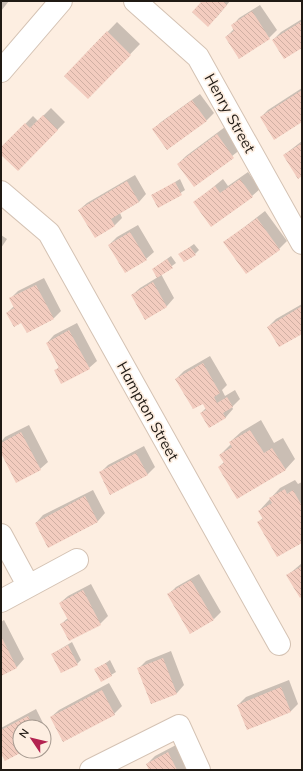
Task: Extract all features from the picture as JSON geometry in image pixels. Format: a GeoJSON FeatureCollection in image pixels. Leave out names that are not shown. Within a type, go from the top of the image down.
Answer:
{"type":"FeatureCollection","features":[{"type":"Feature","properties":{"kind":"street"},"geometry":{"type":"LineString","coordinates":[[1,71],[61,1]]}},
{"type":"Feature","properties":{"kind":"street","name":"Henry Street"},"geometry":{"type":"LineString","coordinates":[[135,1],[198,57],[302,243]]}},
{"type":"Feature","properties":{"kind":"street","name":"Hampton Street"},"geometry":{"type":"LineString","coordinates":[[1,192],[49,232],[279,644]]}},
{"type":"Feature","properties":{"kind":"street"},"geometry":{"type":"LineString","coordinates":[[1,535],[28,585]]}},
{"type":"Feature","properties":{"kind":"street"},"geometry":{"type":"LineString","coordinates":[[1,600],[77,560]]}},
{"type":"Feature","properties":{"kind":"street"},"geometry":{"type":"LineString","coordinates":[[91,770],[179,726],[199,770]]}},
{"type":"Feature","properties":{"kind":"building"},"geometry":{"type":"Polygon","coordinates":[[[202,1],[223,1],[227,5],[208,27],[192,12],[202,1]]]}},
{"type":"Feature","properties":{"kind":"building"},"geometry":{"type":"Polygon","coordinates":[[[252,11],[270,39],[239,59],[225,37],[234,31],[231,25],[252,11]]]}},
{"type":"Feature","properties":{"kind":"building"},"geometry":{"type":"Polygon","coordinates":[[[302,21],[302,48],[284,59],[272,40],[302,21]]]}},
{"type":"Feature","properties":{"kind":"building"},"geometry":{"type":"Polygon","coordinates":[[[107,31],[131,55],[88,99],[64,76],[107,31]]]}},
{"type":"Feature","properties":{"kind":"building"},"geometry":{"type":"Polygon","coordinates":[[[302,90],[302,122],[274,140],[260,117],[302,90]]]}},
{"type":"Feature","properties":{"kind":"building"},"geometry":{"type":"Polygon","coordinates":[[[192,100],[207,121],[167,150],[152,129],[192,100]]]}},
{"type":"Feature","properties":{"kind":"building"},"geometry":{"type":"Polygon","coordinates":[[[43,115],[58,130],[18,171],[1,155],[1,147],[25,123],[30,128],[43,115]]]}},
{"type":"Feature","properties":{"kind":"building"},"geometry":{"type":"Polygon","coordinates":[[[217,134],[234,158],[194,187],[177,164],[217,134]]]}},
{"type":"Feature","properties":{"kind":"building"},"geometry":{"type":"Polygon","coordinates":[[[302,143],[302,176],[298,179],[283,155],[302,143]]]}},
{"type":"Feature","properties":{"kind":"building"},"geometry":{"type":"Polygon","coordinates":[[[240,179],[253,197],[211,227],[193,202],[215,186],[220,193],[240,179]]]}},
{"type":"Feature","properties":{"kind":"building"},"geometry":{"type":"Polygon","coordinates":[[[127,181],[139,202],[111,219],[115,226],[95,238],[78,210],[127,181]]]}},
{"type":"Feature","properties":{"kind":"building"},"geometry":{"type":"Polygon","coordinates":[[[175,182],[182,195],[158,208],[151,195],[175,182]]]}},
{"type":"Feature","properties":{"kind":"building"},"geometry":{"type":"Polygon","coordinates":[[[257,218],[280,250],[246,274],[223,242],[257,218]]]}},
{"type":"Feature","properties":{"kind":"building"},"geometry":{"type":"Polygon","coordinates":[[[130,232],[147,260],[125,273],[108,245],[130,232]]]}},
{"type":"Feature","properties":{"kind":"building"},"geometry":{"type":"Polygon","coordinates":[[[190,247],[196,255],[184,262],[178,254],[190,247]]]}},
{"type":"Feature","properties":{"kind":"building"},"geometry":{"type":"Polygon","coordinates":[[[167,259],[173,268],[157,278],[152,269],[167,259]]]}},
{"type":"Feature","properties":{"kind":"building"},"geometry":{"type":"Polygon","coordinates":[[[153,282],[167,307],[145,320],[131,295],[153,282]]]}},
{"type":"Feature","properties":{"kind":"building"},"geometry":{"type":"Polygon","coordinates":[[[36,285],[54,319],[27,333],[21,323],[14,327],[6,313],[14,308],[9,298],[36,285]]]}},
{"type":"Feature","properties":{"kind":"building"},"geometry":{"type":"Polygon","coordinates":[[[302,306],[302,334],[279,347],[267,327],[302,306]]]}},
{"type":"Feature","properties":{"kind":"building"},"geometry":{"type":"Polygon","coordinates":[[[69,330],[90,369],[61,384],[54,370],[59,368],[46,343],[69,330]]]}},
{"type":"Feature","properties":{"kind":"building"},"geometry":{"type":"Polygon","coordinates":[[[203,363],[220,393],[214,397],[217,403],[227,397],[233,407],[223,413],[226,418],[209,428],[200,413],[206,410],[203,404],[193,409],[175,379],[203,363]]]}},
{"type":"Feature","properties":{"kind":"building"},"geometry":{"type":"Polygon","coordinates":[[[250,430],[264,453],[272,448],[286,470],[237,499],[218,467],[224,463],[219,455],[232,447],[229,442],[250,430]]]}},
{"type":"Feature","properties":{"kind":"building"},"geometry":{"type":"Polygon","coordinates":[[[21,432],[41,470],[16,483],[1,453],[1,443],[21,432]]]}},
{"type":"Feature","properties":{"kind":"building"},"geometry":{"type":"Polygon","coordinates":[[[136,453],[148,475],[110,495],[99,472],[136,453]]]}},
{"type":"Feature","properties":{"kind":"building"},"geometry":{"type":"Polygon","coordinates":[[[285,489],[287,494],[293,490],[302,506],[302,543],[277,557],[257,522],[263,519],[258,511],[272,503],[269,498],[285,489]]]}},
{"type":"Feature","properties":{"kind":"building"},"geometry":{"type":"Polygon","coordinates":[[[85,496],[98,522],[48,548],[35,523],[85,496]]]}},
{"type":"Feature","properties":{"kind":"building"},"geometry":{"type":"Polygon","coordinates":[[[302,566],[302,596],[300,598],[286,575],[302,566]]]}},
{"type":"Feature","properties":{"kind":"building"},"geometry":{"type":"Polygon","coordinates":[[[191,580],[214,620],[190,634],[167,594],[191,580]]]}},
{"type":"Feature","properties":{"kind":"building"},"geometry":{"type":"Polygon","coordinates":[[[83,590],[101,625],[69,641],[60,624],[68,620],[59,603],[83,590]]]}},
{"type":"Feature","properties":{"kind":"building"},"geometry":{"type":"Polygon","coordinates":[[[1,636],[17,668],[1,676],[1,636]]]}},
{"type":"Feature","properties":{"kind":"building"},"geometry":{"type":"Polygon","coordinates":[[[68,645],[78,665],[61,673],[51,654],[68,645]]]}},
{"type":"Feature","properties":{"kind":"building"},"geometry":{"type":"Polygon","coordinates":[[[163,658],[177,694],[151,704],[137,668],[163,658]]]}},
{"type":"Feature","properties":{"kind":"building"},"geometry":{"type":"Polygon","coordinates":[[[106,663],[112,676],[101,682],[94,669],[106,663]]]}},
{"type":"Feature","properties":{"kind":"building"},"geometry":{"type":"Polygon","coordinates":[[[281,687],[291,712],[247,730],[237,705],[281,687]]]}},
{"type":"Feature","properties":{"kind":"building"},"geometry":{"type":"Polygon","coordinates":[[[102,690],[115,715],[63,742],[50,717],[102,690]]]}},
{"type":"Feature","properties":{"kind":"building"},"geometry":{"type":"Polygon","coordinates":[[[28,716],[30,719],[22,719],[28,716]]]}},
{"type":"Feature","properties":{"kind":"building"},"geometry":{"type":"Polygon","coordinates":[[[12,724],[12,757],[5,761],[1,754],[1,730],[12,724]]]}},
{"type":"Feature","properties":{"kind":"building"},"geometry":{"type":"Polygon","coordinates":[[[168,752],[177,770],[149,770],[146,764],[168,752]]]}}]}
